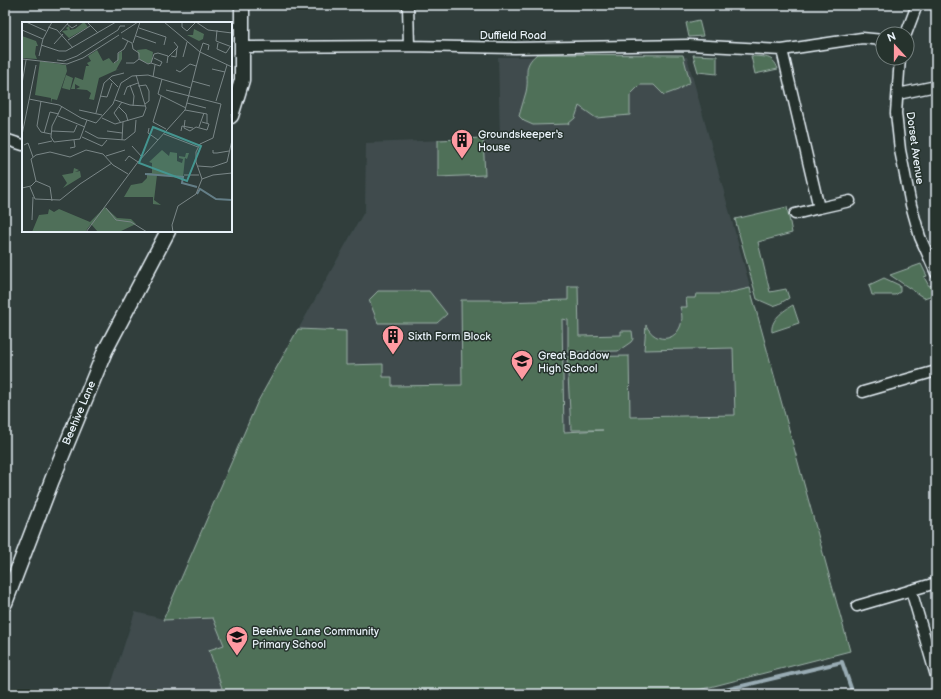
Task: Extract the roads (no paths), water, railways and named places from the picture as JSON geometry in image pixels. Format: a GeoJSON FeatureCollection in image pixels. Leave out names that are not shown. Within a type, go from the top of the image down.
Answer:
{"type":"FeatureCollection","features":[{"type":"Feature","properties":{"kind":"main road"},"geometry":{"type":"LineString","coordinates":[[232,113],[242,80],[242,5]]}},
{"type":"Feature","properties":{"kind":"main road","name":"Beehive Lane"},"geometry":{"type":"LineString","coordinates":[[5,602],[8,588],[105,351],[167,232]]}},
{"type":"Feature","properties":{"kind":"street"},"geometry":{"type":"LineString","coordinates":[[408,5],[408,46]]}},
{"type":"Feature","properties":{"kind":"street"},"geometry":{"type":"LineString","coordinates":[[909,26],[917,5]]}},
{"type":"Feature","properties":{"kind":"street","name":"Duffield Road"},"geometry":{"type":"LineString","coordinates":[[243,48],[408,46],[515,48],[689,45],[782,50],[862,38],[875,39]]}},
{"type":"Feature","properties":{"kind":"street"},"geometry":{"type":"LineString","coordinates":[[782,50],[819,208]]}},
{"type":"Feature","properties":{"kind":"street","name":"Dorset Avenue"},"geometry":{"type":"LineString","coordinates":[[900,66],[896,113],[900,150],[911,205],[920,237],[936,273]]}},
{"type":"Feature","properties":{"kind":"street"},"geometry":{"type":"LineString","coordinates":[[898,94],[936,86]]}},
{"type":"Feature","properties":{"kind":"street"},"geometry":{"type":"LineString","coordinates":[[5,139],[22,145]]}},
{"type":"Feature","properties":{"kind":"street"},"geometry":{"type":"LineString","coordinates":[[795,214],[850,202]]}},
{"type":"Feature","properties":{"kind":"street"},"geometry":{"type":"LineString","coordinates":[[863,392],[936,371]]}},
{"type":"Feature","properties":{"kind":"street"},"geometry":{"type":"LineString","coordinates":[[856,606],[936,584]]}},
{"type":"Feature","properties":{"kind":"street"},"geometry":{"type":"LineString","coordinates":[[911,590],[936,676]]}},
{"type":"Feature","properties":{"kind":"waterway"},"geometry":{"type":"LineString","coordinates":[[708,694],[842,662],[853,694]]}},
{"type":"Feature","properties":{"kind":"place","name":"Groundskeeper's House"},"geometry":{"type":"Point","coordinates":[462,160]}},
{"type":"Feature","properties":{"kind":"place","name":"Sixth Form Block"},"geometry":{"type":"Point","coordinates":[393,356]}},
{"type":"Feature","properties":{"kind":"place","name":"Great Baddow High School"},"geometry":{"type":"Point","coordinates":[522,380]}},
{"type":"Feature","properties":{"kind":"place","name":"Beehive Lane Community Primary School"},"geometry":{"type":"Point","coordinates":[237,656]}}]}
